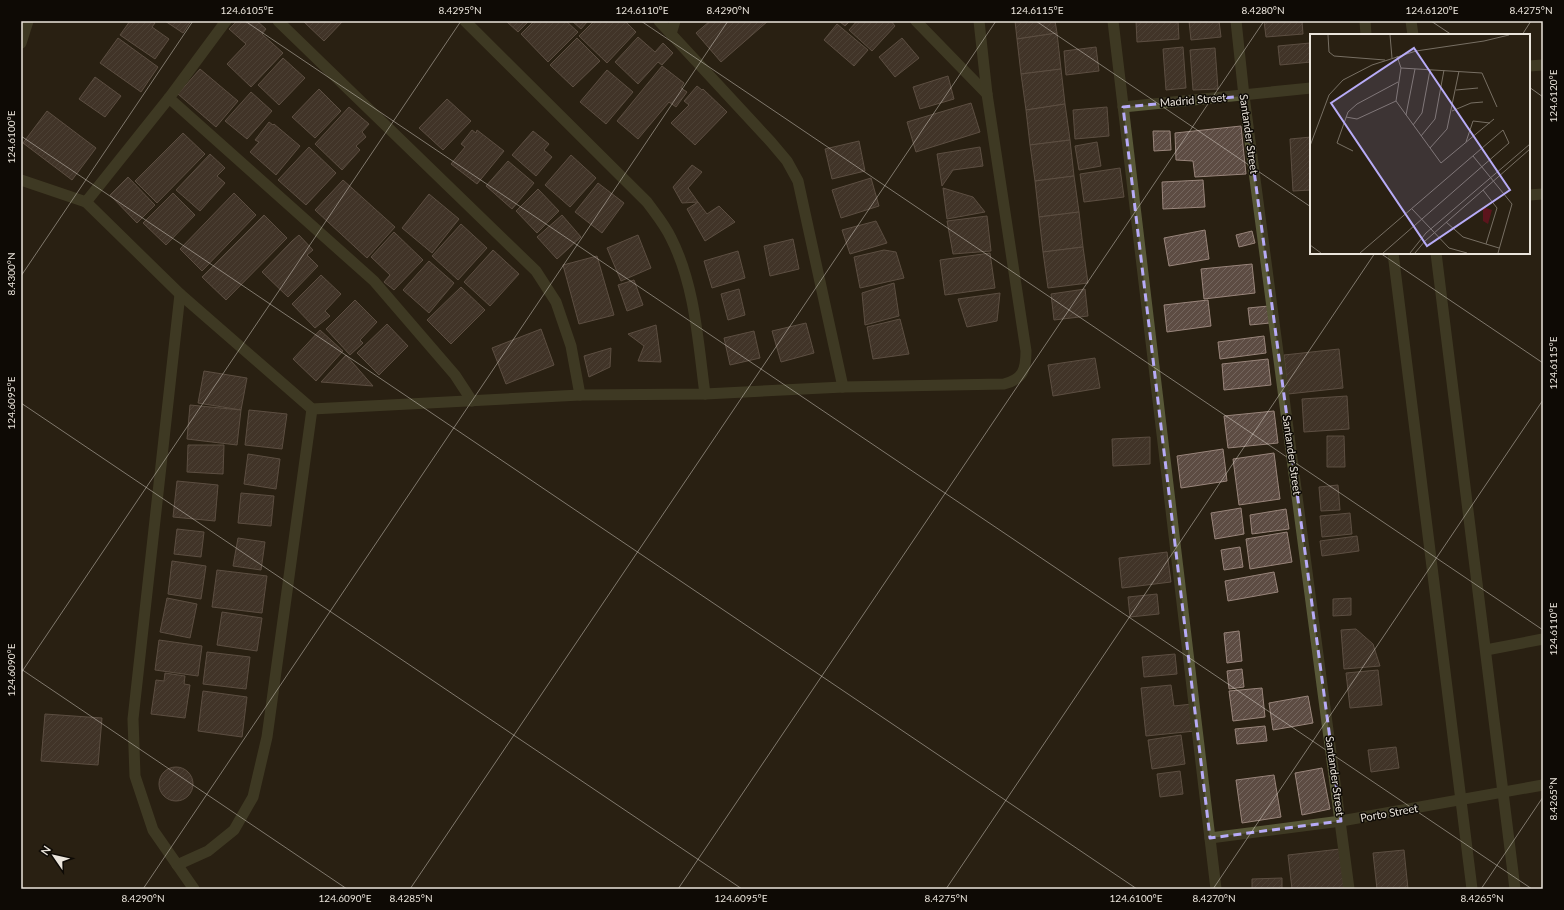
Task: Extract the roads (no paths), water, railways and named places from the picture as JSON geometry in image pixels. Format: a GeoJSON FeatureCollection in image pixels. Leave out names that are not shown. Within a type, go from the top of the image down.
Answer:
{"type":"FeatureCollection","features":[{"type":"Feature","properties":{"kind":"street"},"geometry":{"type":"LineString","coordinates":[[21,43],[28,21]]}},
{"type":"Feature","properties":{"kind":"street"},"geometry":{"type":"LineString","coordinates":[[86,202],[169,98],[226,21]]}},
{"type":"Feature","properties":{"kind":"street"},"geometry":{"type":"LineString","coordinates":[[278,21],[536,271],[556,302],[571,346],[580,396]]}},
{"type":"Feature","properties":{"kind":"street"},"geometry":{"type":"LineString","coordinates":[[465,21],[647,202],[671,237],[684,269],[696,320],[705,394]]}},
{"type":"Feature","properties":{"kind":"street"},"geometry":{"type":"LineString","coordinates":[[659,21],[772,142],[787,162],[798,181],[843,387]]}},
{"type":"Feature","properties":{"kind":"street"},"geometry":{"type":"LineString","coordinates":[[671,34],[674,21]]}},
{"type":"Feature","properties":{"kind":"street"},"geometry":{"type":"LineString","coordinates":[[916,21],[987,94]]}},
{"type":"Feature","properties":{"kind":"street"},"geometry":{"type":"LineString","coordinates":[[21,180],[86,202],[180,294],[312,409],[580,396],[705,394],[843,387],[1004,384],[1014,381],[1021,375],[1026,364],[1026,351],[987,94],[979,21]]}},
{"type":"Feature","properties":{"kind":"street"},"geometry":{"type":"LineString","coordinates":[[1113,21],[1216,889]]}},
{"type":"Feature","properties":{"kind":"street","name":"Santander Street"},"geometry":{"type":"LineString","coordinates":[[1236,21],[1244,96],[1349,889]]}},
{"type":"Feature","properties":{"kind":"street"},"geometry":{"type":"LineString","coordinates":[[1365,21],[1366,34]]}},
{"type":"Feature","properties":{"kind":"street"},"geometry":{"type":"LineString","coordinates":[[1411,21],[1413,34]]}},
{"type":"Feature","properties":{"kind":"street"},"geometry":{"type":"LineString","coordinates":[[1530,66],[1543,65]]}},
{"type":"Feature","properties":{"kind":"street","name":"Madrid Street"},"geometry":{"type":"LineString","coordinates":[[1123,107],[1244,96],[1310,88]]}},
{"type":"Feature","properties":{"kind":"street"},"geometry":{"type":"LineString","coordinates":[[169,98],[374,281],[456,375],[472,401]]}},
{"type":"Feature","properties":{"kind":"street"},"geometry":{"type":"LineString","coordinates":[[1530,195],[1543,194]]}},
{"type":"Feature","properties":{"kind":"street"},"geometry":{"type":"LineString","coordinates":[[1393,254],[1472,889]]}},
{"type":"Feature","properties":{"kind":"street"},"geometry":{"type":"LineString","coordinates":[[1436,254],[1515,889]]}},
{"type":"Feature","properties":{"kind":"street"},"geometry":{"type":"LineString","coordinates":[[180,294],[134,720],[135,776],[153,830],[194,889]]}},
{"type":"Feature","properties":{"kind":"street"},"geometry":{"type":"LineString","coordinates":[[177,865],[208,852],[234,830],[253,797],[267,736],[312,409]]}},
{"type":"Feature","properties":{"kind":"street"},"geometry":{"type":"LineString","coordinates":[[1486,650],[1543,639]]}},
{"type":"Feature","properties":{"kind":"street","name":"Porto Street"},"geometry":{"type":"LineString","coordinates":[[1210,838],[1341,821],[1543,785]]}}]}
